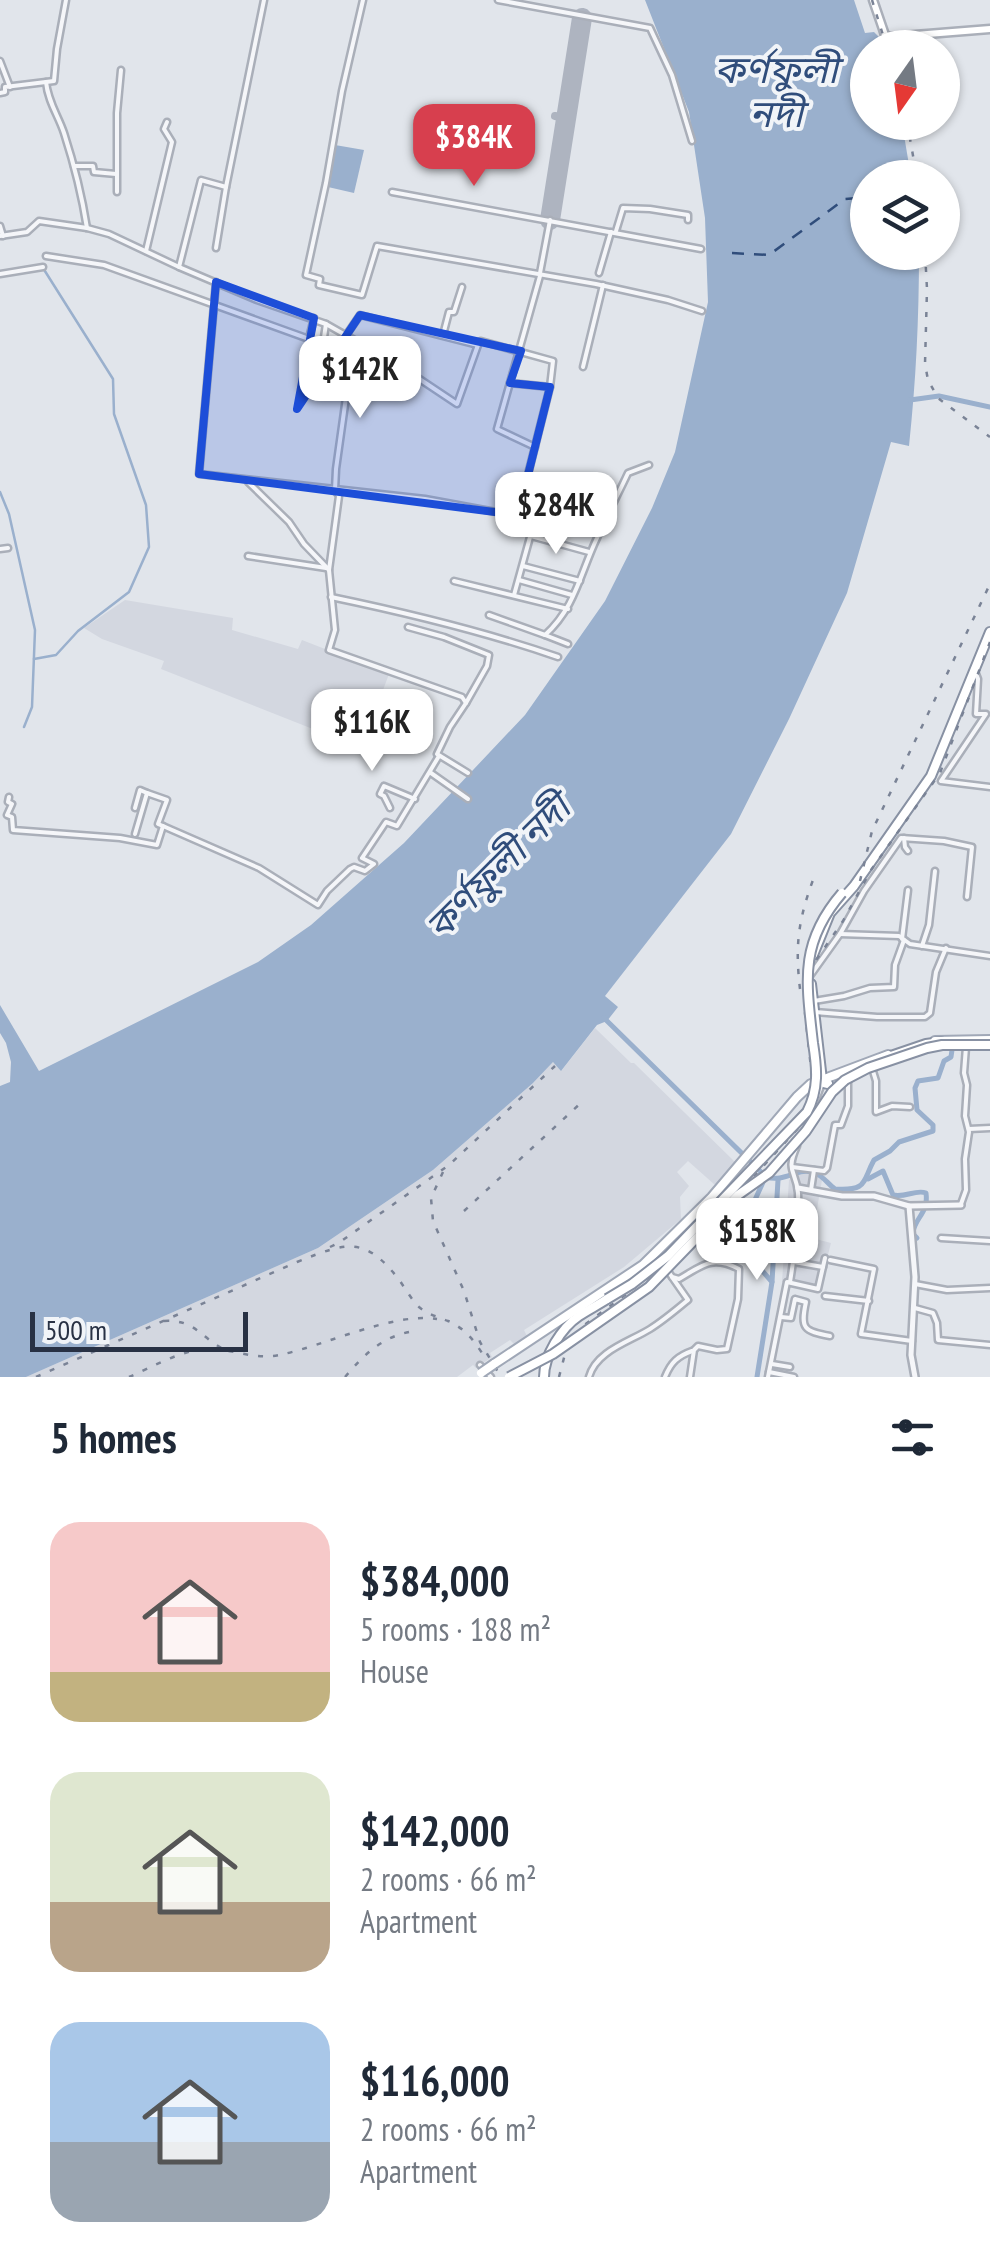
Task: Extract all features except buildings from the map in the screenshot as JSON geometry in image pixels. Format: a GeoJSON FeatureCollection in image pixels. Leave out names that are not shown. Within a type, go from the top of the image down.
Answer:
{"type":"FeatureCollection","features":[{"type":"Feature","properties":{"kind":"main road"},"geometry":{"type":"LineString","coordinates":[[873,0],[885,35],[990,30]]}},
{"type":"Feature","properties":{"kind":"main road"},"geometry":{"type":"LineString","coordinates":[[824,1083],[810,965],[824,923],[932,776],[990,632]]}},
{"type":"Feature","properties":{"kind":"main road"},"geometry":{"type":"LineString","coordinates":[[544,1377],[545,1363],[570,1324],[668,1256],[807,1112],[817,1076],[807,986],[808,959],[826,911],[872,859]]}},
{"type":"Feature","properties":{"kind":"main road"},"geometry":{"type":"LineString","coordinates":[[824,1083],[925,1042],[990,1044]]}},
{"type":"Feature","properties":{"kind":"main road"},"geometry":{"type":"LineString","coordinates":[[499,1377],[549,1352],[642,1288],[725,1203],[765,1171],[802,1130],[831,1088],[845,1078],[866,1065],[926,1044],[990,1044]]}},
{"type":"Feature","properties":{"kind":"main road"},"geometry":{"type":"LineString","coordinates":[[482,1374],[643,1265],[682,1228],[810,1084],[845,1078],[927,1050],[990,1044]]}},
{"type":"Feature","properties":{"kind":"main road"},"geometry":{"type":"LineString","coordinates":[[509,1377],[553,1354],[649,1287],[738,1195],[769,1173],[845,1080],[927,1048],[990,1044]]}},
{"type":"Feature","properties":{"kind":"street"},"geometry":{"type":"LineString","coordinates":[[0,93],[5,92],[5,87],[54,80],[66,0]]}},
{"type":"Feature","properties":{"kind":"street"},"geometry":{"type":"LineString","coordinates":[[216,248],[264,0]]}},
{"type":"Feature","properties":{"kind":"street"},"geometry":{"type":"LineString","coordinates":[[364,0],[306,275],[320,280],[319,285],[362,296],[376,246],[603,285],[702,311]]}},
{"type":"Feature","properties":{"kind":"street"},"geometry":{"type":"LineString","coordinates":[[498,0],[650,28],[672,75],[692,141]]}},
{"type":"Feature","properties":{"kind":"street"},"geometry":{"type":"LineString","coordinates":[[0,61],[10,87]]}},
{"type":"Feature","properties":{"kind":"street"},"geometry":{"type":"LineString","coordinates":[[118,192],[121,70]]}},
{"type":"Feature","properties":{"kind":"street"},"geometry":{"type":"LineString","coordinates":[[46,82],[50,105],[57,112],[74,166],[87,228]]}},
{"type":"Feature","properties":{"kind":"street"},"geometry":{"type":"LineString","coordinates":[[146,250],[172,142],[164,129],[167,122]]}},
{"type":"Feature","properties":{"kind":"street"},"geometry":{"type":"LineString","coordinates":[[74,166],[94,166],[94,172],[116,174]]}},
{"type":"Feature","properties":{"kind":"street"},"geometry":{"type":"LineString","coordinates":[[179,267],[201,180],[226,187]]}},
{"type":"Feature","properties":{"kind":"street"},"geometry":{"type":"LineString","coordinates":[[392,192],[701,249]]}},
{"type":"Feature","properties":{"kind":"street"},"geometry":{"type":"LineString","coordinates":[[599,273],[622,208],[674,212],[688,215],[688,220]]}},
{"type":"Feature","properties":{"kind":"street"},"geometry":{"type":"LineString","coordinates":[[534,447],[498,429],[521,351],[550,220]]}},
{"type":"Feature","properties":{"kind":"street"},"geometry":{"type":"LineString","coordinates":[[0,226],[2,236],[27,232],[39,221],[109,234],[179,267],[347,334],[457,404],[478,345],[360,314],[347,334]]}},
{"type":"Feature","properties":{"kind":"street"},"geometry":{"type":"LineString","coordinates":[[46,256],[104,265],[356,356]]}},
{"type":"Feature","properties":{"kind":"street"},"geometry":{"type":"LineString","coordinates":[[0,274],[42,267]]}},
{"type":"Feature","properties":{"kind":"street"},"geometry":{"type":"LineString","coordinates":[[216,282],[199,474],[425,499],[536,519],[514,595]]}},
{"type":"Feature","properties":{"kind":"street"},"geometry":{"type":"LineString","coordinates":[[582,366],[603,285]]}},
{"type":"Feature","properties":{"kind":"street"},"geometry":{"type":"LineString","coordinates":[[443,336],[449,312],[454,312],[462,287]]}},
{"type":"Feature","properties":{"kind":"street"},"geometry":{"type":"LineString","coordinates":[[308,340],[314,318]]}},
{"type":"Feature","properties":{"kind":"street"},"geometry":{"type":"LineString","coordinates":[[323,344],[326,324]]}},
{"type":"Feature","properties":{"kind":"street"},"geometry":{"type":"LineString","coordinates":[[474,344],[481,341],[552,361],[550,386],[518,514]]}},
{"type":"Feature","properties":{"kind":"street"},"geometry":{"type":"LineString","coordinates":[[363,344],[350,369],[336,469],[335,490],[339,496],[327,569],[334,630],[329,650],[462,698],[466,703]]}},
{"type":"Feature","properties":{"kind":"street"},"geometry":{"type":"LineString","coordinates":[[510,383],[550,386]]}},
{"type":"Feature","properties":{"kind":"street"},"geometry":{"type":"LineString","coordinates":[[545,635],[568,609],[628,473],[649,465]]}},
{"type":"Feature","properties":{"kind":"street"},"geometry":{"type":"LineString","coordinates":[[246,479],[289,522],[327,569]]}},
{"type":"Feature","properties":{"kind":"street"},"geometry":{"type":"LineString","coordinates":[[532,536],[591,553]]}},
{"type":"Feature","properties":{"kind":"street"},"geometry":{"type":"LineString","coordinates":[[0,549],[8,548]]}},
{"type":"Feature","properties":{"kind":"street"},"geometry":{"type":"LineString","coordinates":[[248,556],[327,569]]}},
{"type":"Feature","properties":{"kind":"street"},"geometry":{"type":"LineString","coordinates":[[523,566],[580,581]]}},
{"type":"Feature","properties":{"kind":"street"},"geometry":{"type":"LineString","coordinates":[[519,580],[573,595]]}},
{"type":"Feature","properties":{"kind":"street"},"geometry":{"type":"LineString","coordinates":[[454,582],[568,609]]}},
{"type":"Feature","properties":{"kind":"street"},"geometry":{"type":"LineString","coordinates":[[331,597],[437,620],[558,658]]}},
{"type":"Feature","properties":{"kind":"street"},"geometry":{"type":"LineString","coordinates":[[489,615],[568,644]]}},
{"type":"Feature","properties":{"kind":"street"},"geometry":{"type":"LineString","coordinates":[[374,864],[362,858],[386,822],[397,826],[414,799],[487,666],[489,655],[408,626]]}},
{"type":"Feature","properties":{"kind":"street"},"geometry":{"type":"LineString","coordinates":[[479,650],[484,641]]}},
{"type":"Feature","properties":{"kind":"street"},"geometry":{"type":"LineString","coordinates":[[975,671],[976,714],[988,714]]}},
{"type":"Feature","properties":{"kind":"street"},"geometry":{"type":"LineString","coordinates":[[988,714],[941,781],[990,788]]}},
{"type":"Feature","properties":{"kind":"street"},"geometry":{"type":"LineString","coordinates":[[439,756],[468,773]]}},
{"type":"Feature","properties":{"kind":"street"},"geometry":{"type":"LineString","coordinates":[[430,772],[468,799]]}},
{"type":"Feature","properties":{"kind":"street"},"geometry":{"type":"LineString","coordinates":[[390,808],[380,794],[384,786],[414,799]]}},
{"type":"Feature","properties":{"kind":"street"},"geometry":{"type":"LineString","coordinates":[[135,808],[140,790],[166,800],[158,824],[259,868],[318,905],[350,868],[365,871],[379,857]]}},
{"type":"Feature","properties":{"kind":"street"},"geometry":{"type":"LineString","coordinates":[[135,834],[147,793]]}},
{"type":"Feature","properties":{"kind":"street"},"geometry":{"type":"LineString","coordinates":[[9,797],[12,804],[7,815],[12,817],[13,830],[120,838],[157,845],[163,826]]}},
{"type":"Feature","properties":{"kind":"street"},"geometry":{"type":"LineString","coordinates":[[890,833],[972,847],[968,897]]}},
{"type":"Feature","properties":{"kind":"street"},"geometry":{"type":"LineString","coordinates":[[902,838],[908,851]]}},
{"type":"Feature","properties":{"kind":"street"},"geometry":{"type":"LineString","coordinates":[[810,976],[902,838]]}},
{"type":"Feature","properties":{"kind":"street"},"geometry":{"type":"LineString","coordinates":[[922,946],[935,871]]}},
{"type":"Feature","properties":{"kind":"street"},"geometry":{"type":"LineString","coordinates":[[814,1001],[894,987],[908,890]]}},
{"type":"Feature","properties":{"kind":"street"},"geometry":{"type":"LineString","coordinates":[[840,934],[882,934],[910,944],[990,956]]}},
{"type":"Feature","properties":{"kind":"street"},"geometry":{"type":"LineString","coordinates":[[815,1012],[877,1018],[926,1017],[930,1014],[934,979],[946,948]]}},
{"type":"Feature","properties":{"kind":"street"},"geometry":{"type":"LineString","coordinates":[[798,1188],[842,1196],[874,1196],[909,1206],[961,1204],[966,1188],[964,1159],[969,1129],[965,1116],[966,1047]]}},
{"type":"Feature","properties":{"kind":"street"},"geometry":{"type":"LineString","coordinates":[[872,1068],[876,1112],[892,1106],[910,1106]]}},
{"type":"Feature","properties":{"kind":"street"},"geometry":{"type":"LineString","coordinates":[[792,1172],[827,1168],[835,1125],[841,1126],[847,1113],[845,1078]]}},
{"type":"Feature","properties":{"kind":"street"},"geometry":{"type":"LineString","coordinates":[[790,1282],[798,1188],[792,1172],[824,1083]]}},
{"type":"Feature","properties":{"kind":"street"},"geometry":{"type":"LineString","coordinates":[[969,1129],[990,1128]]}},
{"type":"Feature","properties":{"kind":"street"},"geometry":{"type":"LineString","coordinates":[[811,1190],[814,1170]]}},
{"type":"Feature","properties":{"kind":"street"},"geometry":{"type":"LineString","coordinates":[[909,1206],[915,1284],[911,1354],[915,1377]]}},
{"type":"Feature","properties":{"kind":"street"},"geometry":{"type":"LineString","coordinates":[[941,1238],[990,1241]]}},
{"type":"Feature","properties":{"kind":"street"},"geometry":{"type":"LineString","coordinates":[[590,1377],[592,1366],[607,1353],[652,1328],[688,1300],[653,1254]]}},
{"type":"Feature","properties":{"kind":"street"},"geometry":{"type":"LineString","coordinates":[[794,1377],[769,1375],[786,1282],[818,1289],[827,1259],[874,1269],[862,1334],[912,1341]]}},
{"type":"Feature","properties":{"kind":"street"},"geometry":{"type":"LineString","coordinates":[[666,1377],[678,1356],[698,1346],[727,1350],[738,1298],[739,1269],[706,1262],[679,1280],[672,1277]]}},
{"type":"Feature","properties":{"kind":"street"},"geometry":{"type":"LineString","coordinates":[[794,1262],[824,1268]]}},
{"type":"Feature","properties":{"kind":"street"},"geometry":{"type":"LineString","coordinates":[[915,1284],[947,1290],[990,1288]]}},
{"type":"Feature","properties":{"kind":"street"},"geometry":{"type":"LineString","coordinates":[[825,1296],[869,1300]]}},
{"type":"Feature","properties":{"kind":"street"},"geometry":{"type":"LineString","coordinates":[[780,1316],[791,1318],[795,1299],[806,1302],[805,1328],[830,1336]]}},
{"type":"Feature","properties":{"kind":"street"},"geometry":{"type":"LineString","coordinates":[[915,1308],[933,1314],[938,1340],[990,1345]]}},
{"type":"Feature","properties":{"kind":"street"},"geometry":{"type":"LineString","coordinates":[[690,1377],[694,1350]]}},
{"type":"Feature","properties":{"kind":"street"},"geometry":{"type":"LineString","coordinates":[[772,1364],[790,1367]]}},
{"type":"Feature","properties":{"kind":"highlighted area"},"geometry":{"type":"Polygon","coordinates":[[[216,282],[314,318],[297,409],[360,315],[521,351],[510,383],[550,387],[518,515],[199,474],[216,282]]]}},
{"type":"Feature","properties":{"kind":"shaded area"},"geometry":{"type":"Polygon","coordinates":[[[125,600],[233,618],[232,630],[298,649],[302,640],[389,674],[380,698],[388,704],[371,752],[161,669],[164,661],[102,639],[84,628],[125,600]]]}},
{"type":"Feature","properties":{"kind":"shaded area"},"geometry":{"type":"Polygon","coordinates":[[[595,1028],[735,1162],[715,1185],[688,1161],[677,1172],[689,1186],[680,1197],[681,1219],[624,1267],[524,1330],[527,1336],[514,1344],[510,1340],[490,1353],[492,1357],[476,1368],[473,1365],[457,1377],[26,1377],[318,1248],[433,1170],[553,1062],[562,1070],[595,1028]]]}},
{"type":"Feature","properties":{"kind":"shaded area"},"geometry":{"type":"Polygon","coordinates":[[[799,1173],[811,1173],[822,1180],[812,1238],[831,1243],[819,1290],[782,1282],[789,1180],[799,1173]]]}},
{"type":"Feature","properties":{"kind":"water","name":"কর্ণফুলী নদী"},"geometry":{"type":"Polygon","coordinates":[[[645,0],[854,0],[864,30],[850,30],[850,140],[905,140],[908,160],[850,160],[850,270],[919,270],[909,446],[891,442],[847,593],[731,834],[605,996],[618,1007],[607,1021],[597,1025],[561,1071],[553,1062],[433,1170],[318,1248],[26,1377],[0,1377],[0,1086],[10,1082],[11,1062],[0,1033],[0,1005],[39,1071],[258,962],[311,925],[404,843],[525,715],[605,601],[675,452],[708,302],[705,218],[689,112],[645,0]]]}},
{"type":"Feature","properties":{"kind":"water"},"geometry":{"type":"Polygon","coordinates":[[[335,145],[364,150],[354,193],[328,187],[335,145]]]}},
{"type":"Feature","properties":{"kind":"waterway"},"geometry":{"type":"LineString","coordinates":[[34,659],[56,655],[78,631],[129,592],[149,547],[146,505],[114,414],[113,379],[43,268]]}},
{"type":"Feature","properties":{"kind":"waterway"},"geometry":{"type":"LineString","coordinates":[[910,400],[939,396],[990,407]]}},
{"type":"Feature","properties":{"kind":"waterway"},"geometry":{"type":"LineString","coordinates":[[0,492],[9,514],[35,630],[32,707],[24,727]]}},
{"type":"Feature","properties":{"kind":"waterway"},"geometry":{"type":"LineString","coordinates":[[604,1018],[766,1177],[809,1171],[835,1189],[859,1187],[874,1160],[899,1142],[933,1131],[933,1125],[917,1110],[915,1088],[918,1081],[938,1078],[952,1050]]}},
{"type":"Feature","properties":{"kind":"waterway"},"geometry":{"type":"LineString","coordinates":[[868,1179],[883,1171],[893,1195],[926,1193],[925,1206],[914,1229],[917,1238]]}},
{"type":"Feature","properties":{"kind":"waterway"},"geometry":{"type":"LineString","coordinates":[[757,1377],[772,1282],[759,1267],[755,1254],[754,1202],[764,1180]]}},
{"type":"Feature","properties":{"kind":"waterway"},"geometry":{"type":"LineString","coordinates":[[772,1282],[778,1180]]}},
{"type":"Feature","properties":{"kind":"ferry route"},"geometry":{"type":"LineString","coordinates":[[732,253],[769,255],[850,199]]}},
{"type":"Feature","properties":{"kind":"taxiway"},"geometry":{"type":"LineString","coordinates":[[555,116],[566,118]]}},
{"type":"Feature","properties":{"kind":"runway"},"geometry":{"type":"LineString","coordinates":[[550,220],[582,18]]}},
{"type":"Feature","properties":{"kind":"railway"},"geometry":{"type":"LineString","coordinates":[[872,0],[881,30]]}},
{"type":"Feature","properties":{"kind":"railway"},"geometry":{"type":"LineString","coordinates":[[910,140],[914,160]]}},
{"type":"Feature","properties":{"kind":"railway"},"geometry":{"type":"LineString","coordinates":[[926,270],[928,380],[938,398],[990,437]]}},
{"type":"Feature","properties":{"kind":"railway"},"geometry":{"type":"LineString","coordinates":[[860,881],[872,831],[990,584]]}},
{"type":"Feature","properties":{"kind":"railway"},"geometry":{"type":"LineString","coordinates":[[559,1377],[565,1354],[583,1326],[687,1249],[807,1115],[812,1077],[804,1004],[810,969],[871,870],[940,773],[990,642]]}},
{"type":"Feature","properties":{"kind":"railway"},"geometry":{"type":"LineString","coordinates":[[800,989],[799,934],[813,880]]}},
{"type":"Feature","properties":{"kind":"railway"},"geometry":{"type":"LineString","coordinates":[[330,1247],[449,1165],[555,1066]]}},
{"type":"Feature","properties":{"kind":"railway"},"geometry":{"type":"LineString","coordinates":[[464,1211],[583,1101]]}},
{"type":"Feature","properties":{"kind":"railway"},"geometry":{"type":"LineString","coordinates":[[443,1172],[431,1198],[433,1221],[464,1291],[480,1342],[501,1377]]}},
{"type":"Feature","properties":{"kind":"railway"},"geometry":{"type":"LineString","coordinates":[[36,1377],[297,1262],[342,1247],[354,1247],[376,1256],[419,1307],[459,1327],[482,1353]]}},
{"type":"Feature","properties":{"kind":"railway"},"geometry":{"type":"LineString","coordinates":[[129,1377],[199,1350],[279,1355],[400,1320],[437,1319]]}},
{"type":"Feature","properties":{"kind":"railway"},"geometry":{"type":"LineString","coordinates":[[164,1321],[191,1326],[225,1350]]}},
{"type":"Feature","properties":{"kind":"railway"},"geometry":{"type":"LineString","coordinates":[[345,1377],[373,1349],[409,1332]]}}]}
